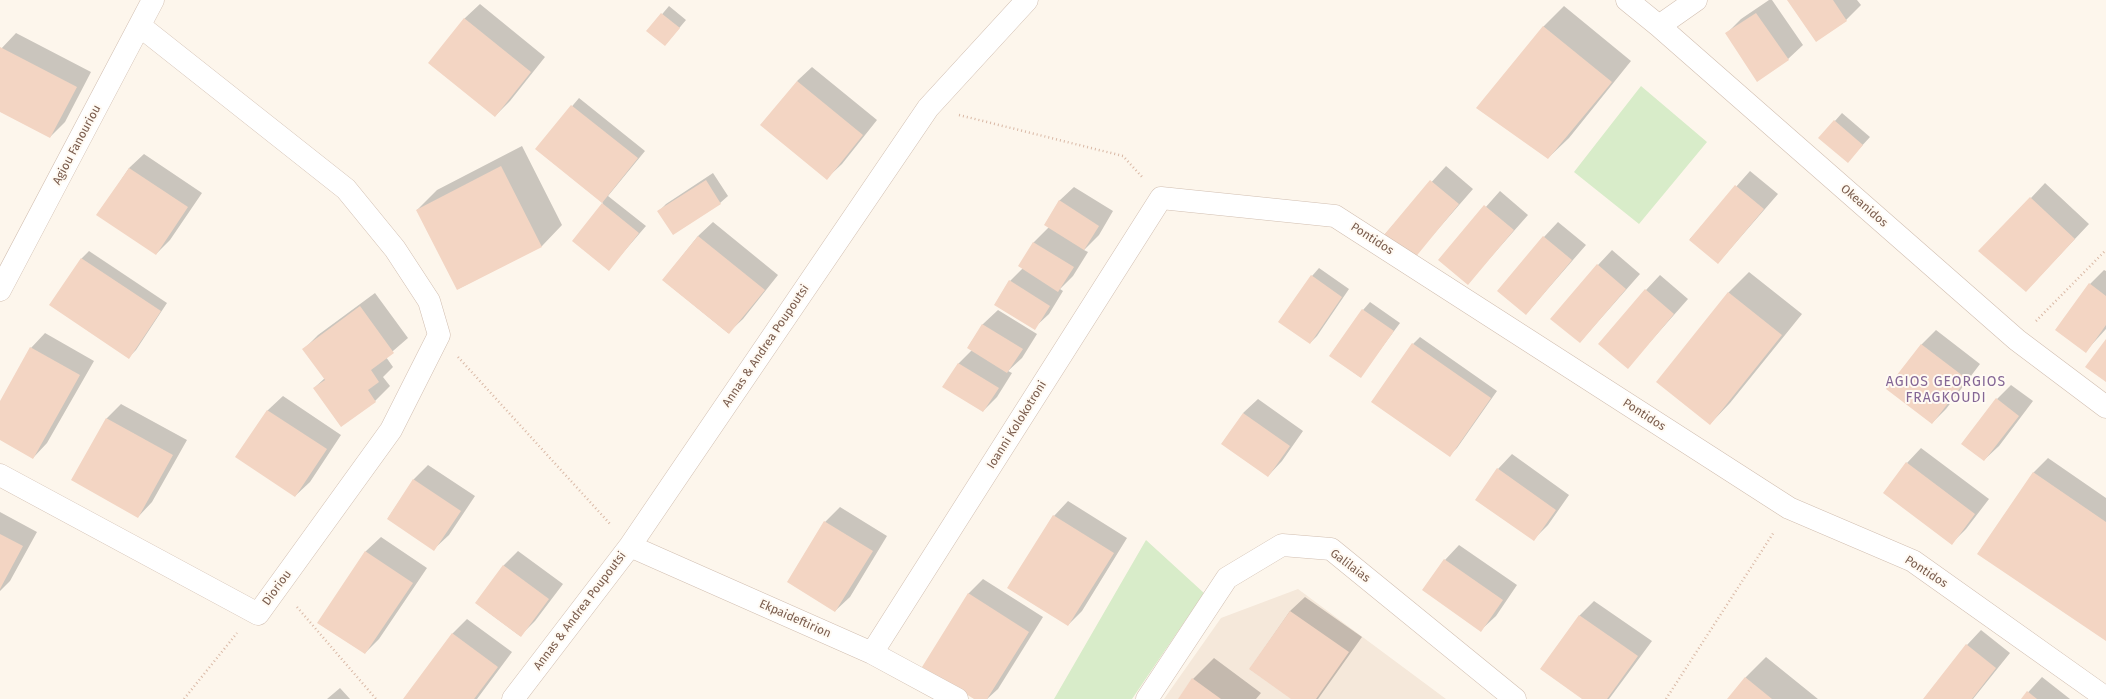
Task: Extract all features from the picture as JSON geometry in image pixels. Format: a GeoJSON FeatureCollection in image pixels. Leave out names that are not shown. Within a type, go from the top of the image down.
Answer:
{"type":"FeatureCollection","features":[{"type":"Feature","properties":{"kind":"street","name":"Agiou Fanouriou"},"geometry":{"type":"LineString","coordinates":[[0,290],[153,0]]}},
{"type":"Feature","properties":{"kind":"street","name":"Annas & Andrea Poupoutsi"},"geometry":{"type":"LineString","coordinates":[[513,699],[630,546],[928,108],[1026,0]]}},
{"type":"Feature","properties":{"kind":"street","name":"Okeanidos"},"geometry":{"type":"LineString","coordinates":[[1627,0],[1659,26],[2018,340],[2106,407]]}},
{"type":"Feature","properties":{"kind":"street"},"geometry":{"type":"LineString","coordinates":[[1659,26],[1696,0]]}},
{"type":"Feature","properties":{"kind":"street"},"geometry":{"type":"LineString","coordinates":[[140,26],[346,189],[395,249],[429,301],[439,335]]}},
{"type":"Feature","properties":{"kind":"street","name":"Pontidos"},"geometry":{"type":"LineString","coordinates":[[1161,198],[1335,216],[1789,508],[1913,561],[2106,698]]}},
{"type":"Feature","properties":{"kind":"street","name":"Ioanni Kolokotroni"},"geometry":{"type":"LineString","coordinates":[[872,653],[1161,198]]}},
{"type":"Feature","properties":{"kind":"street","name":"Dioriou"},"geometry":{"type":"LineString","coordinates":[[0,475],[258,614],[391,430],[439,335]]}},
{"type":"Feature","properties":{"kind":"street","name":"Galilaias"},"geometry":{"type":"LineString","coordinates":[[1146,699],[1228,578],[1282,544],[1331,549],[1515,699]]}},
{"type":"Feature","properties":{"kind":"street","name":"Ekpaideftirion"},"geometry":{"type":"LineString","coordinates":[[630,546],[872,653],[957,699]]}},
{"type":"Feature","properties":{"kind":"path"},"geometry":{"type":"LineString","coordinates":[[928,108],[1123,156],[1161,198]]}},
{"type":"Feature","properties":{"kind":"path"},"geometry":{"type":"LineString","coordinates":[[2018,340],[2106,250]]}},
{"type":"Feature","properties":{"kind":"path"},"geometry":{"type":"LineString","coordinates":[[439,335],[630,546]]}},
{"type":"Feature","properties":{"kind":"path"},"geometry":{"type":"LineString","coordinates":[[1666,699],[1789,508]]}},
{"type":"Feature","properties":{"kind":"path"},"geometry":{"type":"LineString","coordinates":[[279,585],[376,699]]}},
{"type":"Feature","properties":{"kind":"path"},"geometry":{"type":"LineString","coordinates":[[184,699],[244,625],[258,614]]}},
{"type":"Feature","properties":{"kind":"shaded area"},"geometry":{"type":"Polygon","coordinates":[[[1298,589],[1446,699],[1164,699],[1221,618],[1298,589]]]}},
{"type":"Feature","properties":{"kind":"green space"},"geometry":{"type":"Polygon","coordinates":[[[1641,86],[1707,142],[1639,224],[1574,172],[1641,86]]]}},
{"type":"Feature","properties":{"kind":"green space"},"geometry":{"type":"Polygon","coordinates":[[[1146,540],[1204,593],[1132,699],[1054,699],[1146,540]]]}},
{"type":"Feature","properties":{"kind":"building"},"geometry":{"type":"Polygon","coordinates":[[[1787,0],[1833,0],[1847,21],[1816,42],[1787,0]]]}},
{"type":"Feature","properties":{"kind":"building"},"geometry":{"type":"Polygon","coordinates":[[[661,13],[680,28],[665,46],[646,31],[661,13]]]}},
{"type":"Feature","properties":{"kind":"building"},"geometry":{"type":"Polygon","coordinates":[[[1756,13],[1789,60],[1757,82],[1725,33],[1756,13]]]}},
{"type":"Feature","properties":{"kind":"building"},"geometry":{"type":"Polygon","coordinates":[[[464,18],[531,72],[495,117],[428,63],[464,18]]]}},
{"type":"Feature","properties":{"kind":"building"},"geometry":{"type":"Polygon","coordinates":[[[1543,26],[1612,82],[1548,159],[1476,108],[1543,26]]]}},
{"type":"Feature","properties":{"kind":"building"},"geometry":{"type":"Polygon","coordinates":[[[0,47],[77,87],[50,138],[0,112],[0,47]]]}},
{"type":"Feature","properties":{"kind":"building"},"geometry":{"type":"Polygon","coordinates":[[[797,81],[863,135],[827,180],[760,125],[797,81]]]}},
{"type":"Feature","properties":{"kind":"building"},"geometry":{"type":"Polygon","coordinates":[[[571,105],[638,158],[602,203],[535,149],[571,105]]]}},
{"type":"Feature","properties":{"kind":"building"},"geometry":{"type":"Polygon","coordinates":[[[1834,120],[1863,145],[1848,163],[1818,138],[1834,120]]]}},
{"type":"Feature","properties":{"kind":"building"},"geometry":{"type":"Polygon","coordinates":[[[501,166],[542,247],[457,290],[416,210],[501,166]]]}},
{"type":"Feature","properties":{"kind":"building"},"geometry":{"type":"Polygon","coordinates":[[[129,168],[188,207],[156,255],[96,215],[129,168]]]}},
{"type":"Feature","properties":{"kind":"building"},"geometry":{"type":"Polygon","coordinates":[[[706,180],[721,204],[673,235],[657,211],[706,180]]]}},
{"type":"Feature","properties":{"kind":"building"},"geometry":{"type":"Polygon","coordinates":[[[1430,180],[1459,204],[1414,259],[1384,235],[1430,180]]]}},
{"type":"Feature","properties":{"kind":"building"},"geometry":{"type":"Polygon","coordinates":[[[1735,185],[1764,209],[1718,264],[1689,240],[1735,185]]]}},
{"type":"Feature","properties":{"kind":"building"},"geometry":{"type":"Polygon","coordinates":[[[2030,197],[2075,239],[2026,292],[1978,251],[2030,197]]]}},
{"type":"Feature","properties":{"kind":"building"},"geometry":{"type":"Polygon","coordinates":[[[1059,200],[1099,226],[1084,250],[1044,225],[1059,200]]]}},
{"type":"Feature","properties":{"kind":"building"},"geometry":{"type":"Polygon","coordinates":[[[602,203],[639,233],[609,271],[572,241],[602,203]]]}},
{"type":"Feature","properties":{"kind":"building"},"geometry":{"type":"Polygon","coordinates":[[[1484,205],[1514,230],[1468,285],[1438,260],[1484,205]]]}},
{"type":"Feature","properties":{"kind":"building"},"geometry":{"type":"Polygon","coordinates":[[[698,236],[765,290],[729,334],[662,280],[698,236]]]}},
{"type":"Feature","properties":{"kind":"building"},"geometry":{"type":"Polygon","coordinates":[[[1543,236],[1572,260],[1526,315],[1497,291],[1543,236]]]}},
{"type":"Feature","properties":{"kind":"building"},"geometry":{"type":"Polygon","coordinates":[[[1033,242],[1074,267],[1058,292],[1018,266],[1033,242]]]}},
{"type":"Feature","properties":{"kind":"building"},"geometry":{"type":"Polygon","coordinates":[[[81,258],[161,311],[129,359],[49,305],[81,258]]]}},
{"type":"Feature","properties":{"kind":"building"},"geometry":{"type":"Polygon","coordinates":[[[1597,264],[1626,289],[1580,343],[1550,319],[1597,264]]]}},
{"type":"Feature","properties":{"kind":"building"},"geometry":{"type":"Polygon","coordinates":[[[1311,275],[1342,297],[1310,344],[1278,322],[1311,275]]]}},
{"type":"Feature","properties":{"kind":"building"},"geometry":{"type":"Polygon","coordinates":[[[1009,280],[1050,306],[1035,330],[994,305],[1009,280]]]}},
{"type":"Feature","properties":{"kind":"building"},"geometry":{"type":"Polygon","coordinates":[[[2089,283],[2106,296],[2106,325],[2086,353],[2055,330],[2089,283]]]}},
{"type":"Feature","properties":{"kind":"building"},"geometry":{"type":"Polygon","coordinates":[[[1645,289],[1674,314],[1628,369],[1598,344],[1645,289]]]}},
{"type":"Feature","properties":{"kind":"building"},"geometry":{"type":"Polygon","coordinates":[[[1728,292],[1782,335],[1710,425],[1656,382],[1728,292]]]}},
{"type":"Feature","properties":{"kind":"building"},"geometry":{"type":"Polygon","coordinates":[[[360,306],[394,353],[371,370],[379,382],[368,390],[376,402],[341,427],[313,388],[325,380],[302,349],[360,306]]]}},
{"type":"Feature","properties":{"kind":"building"},"geometry":{"type":"Polygon","coordinates":[[[1362,309],[1394,331],[1361,378],[1329,356],[1362,309]]]}},
{"type":"Feature","properties":{"kind":"building"},"geometry":{"type":"Polygon","coordinates":[[[982,324],[1023,349],[1007,373],[967,348],[982,324]]]}},
{"type":"Feature","properties":{"kind":"building"},"geometry":{"type":"Polygon","coordinates":[[[2106,339],[2106,382],[2085,367],[2106,339]]]}},
{"type":"Feature","properties":{"kind":"building"},"geometry":{"type":"Polygon","coordinates":[[[1412,343],[1491,398],[1450,457],[1371,402],[1412,343]]]}},
{"type":"Feature","properties":{"kind":"building"},"geometry":{"type":"Polygon","coordinates":[[[1921,344],[1967,379],[1932,424],[1886,389],[1921,344]]]}},
{"type":"Feature","properties":{"kind":"building"},"geometry":{"type":"Polygon","coordinates":[[[30,347],[80,375],[33,459],[0,440],[0,401],[30,347]]]}},
{"type":"Feature","properties":{"kind":"building"},"geometry":{"type":"Polygon","coordinates":[[[958,363],[999,388],[983,412],[942,387],[958,363]]]}},
{"type":"Feature","properties":{"kind":"building"},"geometry":{"type":"Polygon","coordinates":[[[1996,398],[2019,416],[1984,461],[1961,444],[1996,398]]]}},
{"type":"Feature","properties":{"kind":"building"},"geometry":{"type":"Polygon","coordinates":[[[267,410],[327,449],[295,497],[235,457],[267,410]]]}},
{"type":"Feature","properties":{"kind":"building"},"geometry":{"type":"Polygon","coordinates":[[[1243,413],[1290,446],[1268,477],[1221,444],[1243,413]]]}},
{"type":"Feature","properties":{"kind":"building"},"geometry":{"type":"Polygon","coordinates":[[[106,418],[173,455],[138,518],[71,480],[106,418]]]}},
{"type":"Feature","properties":{"kind":"building"},"geometry":{"type":"Polygon","coordinates":[[[1906,462],[1975,514],[1952,545],[1883,493],[1906,462]]]}},
{"type":"Feature","properties":{"kind":"building"},"geometry":{"type":"Polygon","coordinates":[[[1497,468],[1556,510],[1534,541],[1475,500],[1497,468]]]}},
{"type":"Feature","properties":{"kind":"building"},"geometry":{"type":"Polygon","coordinates":[[[2033,472],[2106,522],[2106,641],[1977,554],[2033,472]]]}},
{"type":"Feature","properties":{"kind":"building"},"geometry":{"type":"Polygon","coordinates":[[[413,479],[461,511],[434,551],[387,519],[413,479]]]}},
{"type":"Feature","properties":{"kind":"building"},"geometry":{"type":"Polygon","coordinates":[[[1053,515],[1114,553],[1068,626],[1007,588],[1053,515]]]}},
{"type":"Feature","properties":{"kind":"building"},"geometry":{"type":"Polygon","coordinates":[[[824,521],[873,551],[835,612],[787,582],[824,521]]]}},
{"type":"Feature","properties":{"kind":"building"},"geometry":{"type":"Polygon","coordinates":[[[0,534],[23,546],[0,589],[0,534]]]}},
{"type":"Feature","properties":{"kind":"building"},"geometry":{"type":"Polygon","coordinates":[[[365,551],[413,583],[365,654],[317,623],[365,551]]]}},
{"type":"Feature","properties":{"kind":"building"},"geometry":{"type":"Polygon","coordinates":[[[1444,559],[1503,600],[1481,632],[1422,590],[1444,559]]]}},
{"type":"Feature","properties":{"kind":"building"},"geometry":{"type":"Polygon","coordinates":[[[503,565],[549,599],[521,637],[475,603],[503,565]]]}},
{"type":"Feature","properties":{"kind":"building"},"geometry":{"type":"Polygon","coordinates":[[[968,593],[1029,632],[987,699],[974,699],[922,667],[968,593]]]}},
{"type":"Feature","properties":{"kind":"building"},"geometry":{"type":"Polygon","coordinates":[[[1290,611],[1349,652],[1316,699],[1291,699],[1249,669],[1290,611]]]}},
{"type":"Feature","properties":{"kind":"building"},"geometry":{"type":"Polygon","coordinates":[[[1579,615],[1638,656],[1607,699],[1582,699],[1540,669],[1579,615]]]}},
{"type":"Feature","properties":{"kind":"building"},"geometry":{"type":"Polygon","coordinates":[[[452,633],[498,667],[474,699],[403,699],[452,633]]]}},
{"type":"Feature","properties":{"kind":"building"},"geometry":{"type":"Polygon","coordinates":[[[1966,644],[1996,668],[1972,699],[1923,699],[1966,644]]]}},
{"type":"Feature","properties":{"kind":"building"},"geometry":{"type":"Polygon","coordinates":[[[1745,677],[1772,699],[1727,699],[1745,677]]]}},
{"type":"Feature","properties":{"kind":"building"},"geometry":{"type":"Polygon","coordinates":[[[1192,678],[1221,699],[1178,699],[1192,678]]]}},
{"type":"Feature","properties":{"kind":"building"},"geometry":{"type":"Polygon","coordinates":[[[2027,691],[2037,699],[2021,699],[2027,691]]]}},
{"type":"Feature","properties":{"kind":"district","name":"AGIOS GEORGIOS FRAGKOUDI"},"geometry":{"type":"Point","coordinates":[1946,390]}}]}
